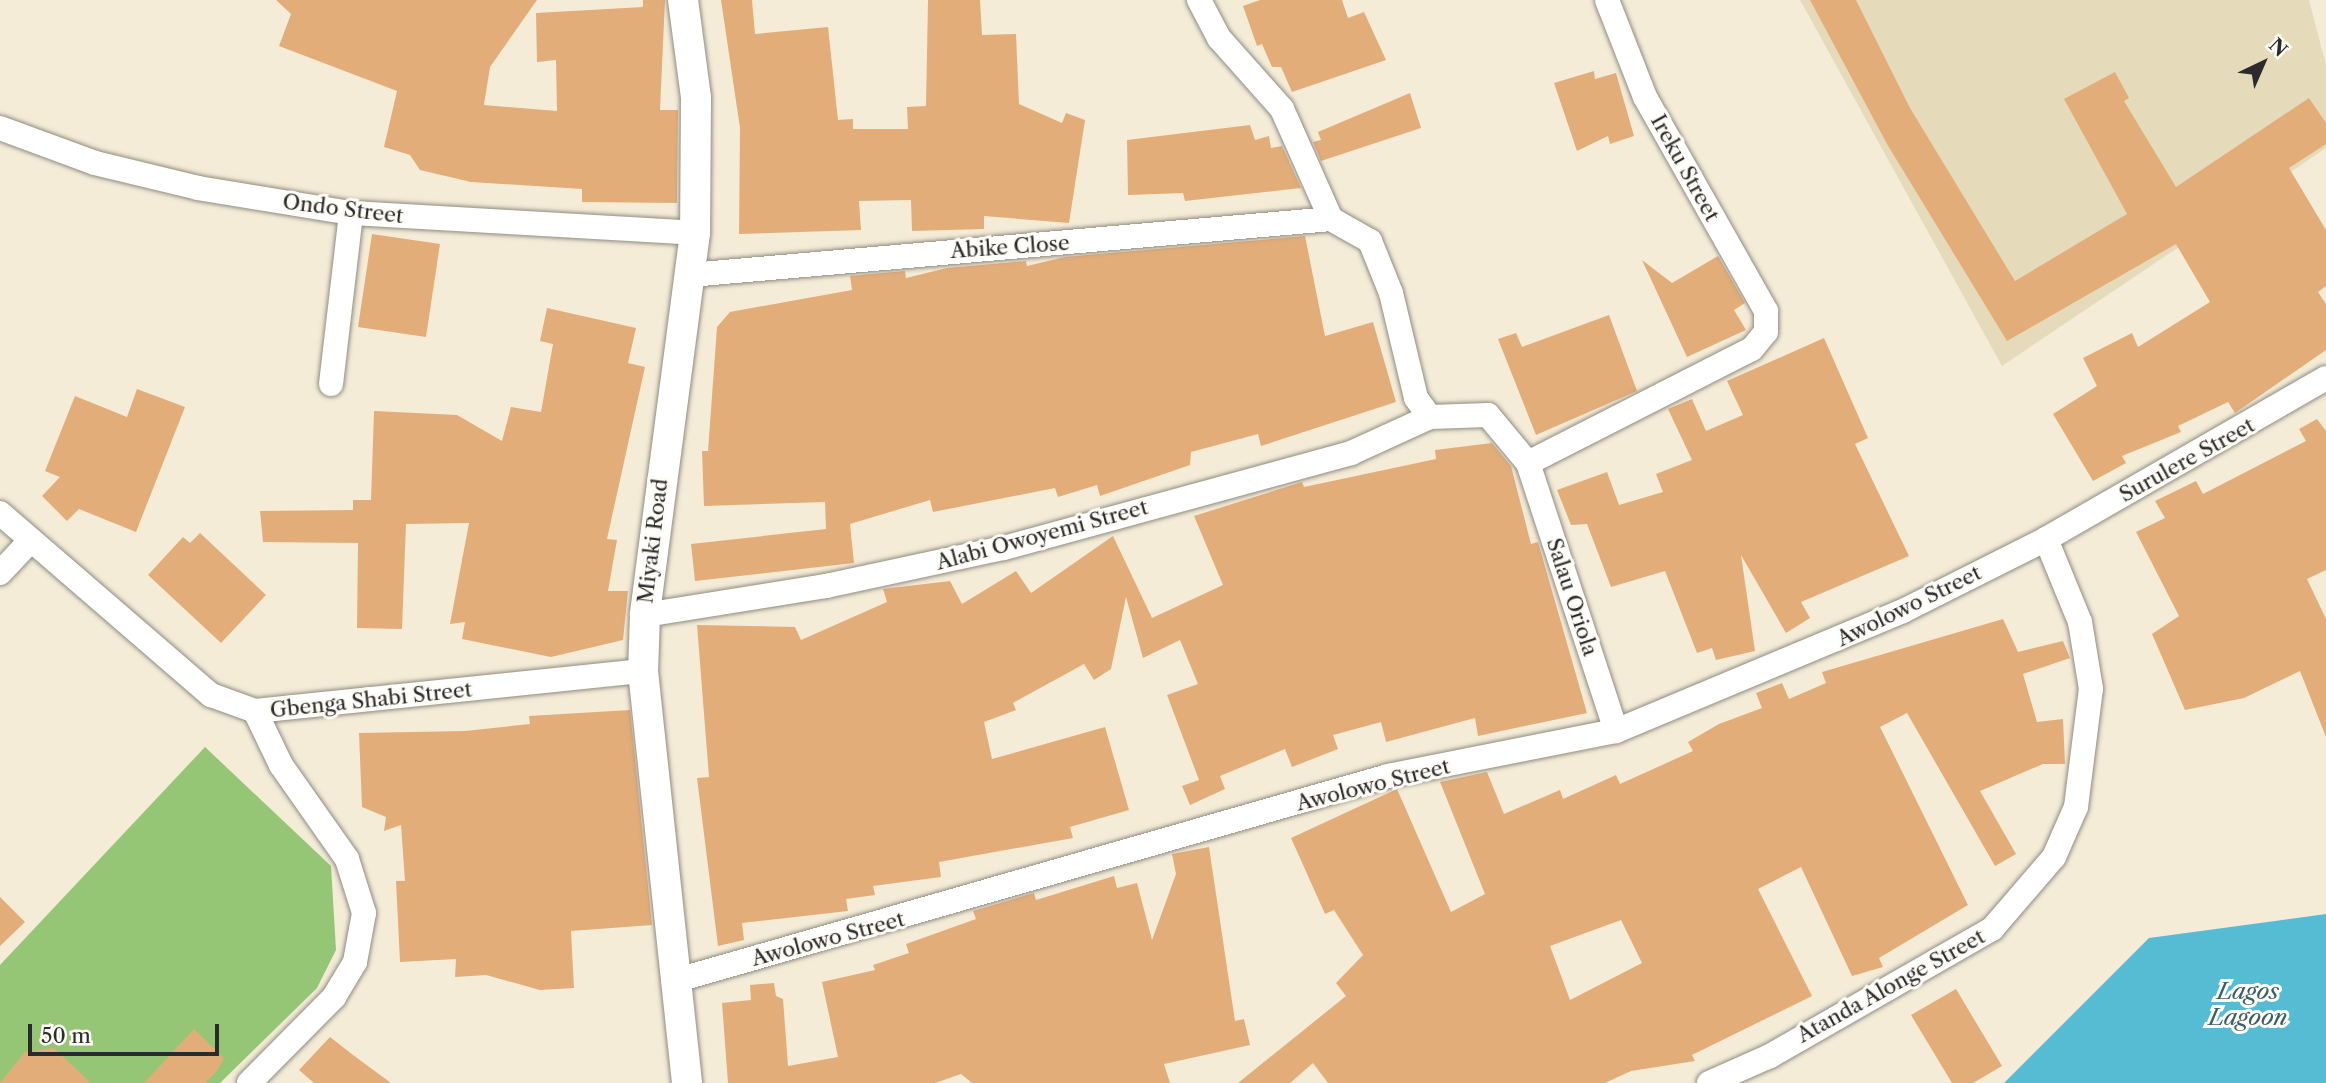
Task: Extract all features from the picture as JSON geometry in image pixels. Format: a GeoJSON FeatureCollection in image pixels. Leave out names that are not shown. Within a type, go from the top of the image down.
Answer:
{"type":"FeatureCollection","features":[{"type":"Feature","properties":{"kind":"street","name":"Miyaki Road"},"geometry":{"type":"LineString","coordinates":[[683,0],[696,98],[695,233],[645,615],[643,671],[681,979],[687,1083]]}},
{"type":"Feature","properties":{"kind":"street"},"geometry":{"type":"LineString","coordinates":[[1199,0],[1219,38],[1282,108],[1331,219],[1370,241],[1391,293],[1416,398],[1430,417],[1488,415],[1528,463]]}},
{"type":"Feature","properties":{"kind":"street","name":"Ireku Street"},"geometry":{"type":"LineString","coordinates":[[1528,463],[1752,349],[1766,331],[1766,311],[1645,97],[1608,0]]}},
{"type":"Feature","properties":{"kind":"street","name":"Ondo Street"},"geometry":{"type":"LineString","coordinates":[[0,128],[95,163],[198,188],[351,213],[695,233]]}},
{"type":"Feature","properties":{"kind":"street"},"geometry":{"type":"LineString","coordinates":[[331,384],[351,213]]}},
{"type":"Feature","properties":{"kind":"street","name":"Abike Close"},"geometry":{"type":"LineString","coordinates":[[690,275],[1331,219]]}},
{"type":"Feature","properties":{"kind":"street","name":"Surulere Street"},"geometry":{"type":"LineString","coordinates":[[2046,540],[2326,378]]}},
{"type":"Feature","properties":{"kind":"street","name":"Alabi Owoyemi Street"},"geometry":{"type":"LineString","coordinates":[[645,615],[826,586],[1004,548],[1351,453],[1430,417]]}},
{"type":"Feature","properties":{"kind":"street","name":"Salau Oriola"},"geometry":{"type":"LineString","coordinates":[[1528,463],[1616,731]]}},
{"type":"Feature","properties":{"kind":"street","name":"Gbenga Shabi Street"},"geometry":{"type":"LineString","coordinates":[[0,513],[211,695],[255,711],[643,671]]}},
{"type":"Feature","properties":{"kind":"street"},"geometry":{"type":"LineString","coordinates":[[0,573],[32,540]]}},
{"type":"Feature","properties":{"kind":"street","name":"Awolowo Street"},"geometry":{"type":"LineString","coordinates":[[681,979],[1388,776],[1616,731],[1754,678],[2046,540]]}},
{"type":"Feature","properties":{"kind":"street","name":"Atanda Alonge Street"},"geometry":{"type":"LineString","coordinates":[[1709,1083],[1770,1056],[1992,929],[2054,857],[2076,807],[2091,690],[2080,622],[2046,540]]}},
{"type":"Feature","properties":{"kind":"street"},"geometry":{"type":"LineString","coordinates":[[249,1083],[334,997],[355,961],[364,914],[347,859],[281,765],[255,711]]}},
{"type":"Feature","properties":{"kind":"shaded area"},"geometry":{"type":"Polygon","coordinates":[[[1800,0],[2309,0],[2326,65],[2326,148],[2002,366],[1800,0]]]}},
{"type":"Feature","properties":{"kind":"green space"},"geometry":{"type":"Polygon","coordinates":[[[205,747],[331,866],[336,950],[317,988],[220,1083],[0,1083],[0,965],[205,747]]]}},
{"type":"Feature","properties":{"kind":"water","name":"Lagos Lagoon"},"geometry":{"type":"Polygon","coordinates":[[[2326,914],[2326,1083],[2004,1083],[2149,938],[2326,914]]]}},
{"type":"Feature","properties":{"kind":"building"},"geometry":{"type":"Polygon","coordinates":[[[276,0],[537,0],[490,67],[484,105],[557,111],[556,60],[537,62],[536,13],[643,7],[643,0],[665,0],[660,110],[678,110],[677,203],[582,202],[582,189],[471,182],[420,170],[410,155],[384,147],[397,91],[279,46],[291,14],[276,0]]]}},
{"type":"Feature","properties":{"kind":"building"},"geometry":{"type":"Polygon","coordinates":[[[721,0],[752,0],[755,34],[828,27],[838,120],[853,119],[853,129],[908,129],[907,107],[926,106],[928,0],[980,0],[982,35],[1016,34],[1019,104],[1062,123],[1066,113],[1085,120],[1069,223],[984,216],[984,229],[912,231],[911,200],[859,201],[861,230],[739,234],[740,128],[721,0]]]}},
{"type":"Feature","properties":{"kind":"building"},"geometry":{"type":"Polygon","coordinates":[[[1260,0],[1342,0],[1348,18],[1364,12],[1386,60],[1292,92],[1281,67],[1272,67],[1262,44],[1257,46],[1243,6],[1260,0]]]}},
{"type":"Feature","properties":{"kind":"building"},"geometry":{"type":"Polygon","coordinates":[[[1810,0],[1856,0],[1910,108],[2015,281],[2127,214],[2064,99],[2115,72],[2129,98],[2124,101],[2176,187],[2309,98],[2326,123],[2326,144],[2289,168],[2326,230],[2326,286],[2318,292],[2326,304],[2326,350],[2235,413],[2228,402],[2178,426],[2181,432],[2122,456],[2126,463],[2093,481],[2053,414],[2097,386],[2083,358],[2132,333],[2138,347],[2210,302],[2176,244],[2007,341],[1887,144],[1810,0]]]}},
{"type":"Feature","properties":{"kind":"building"},"geometry":{"type":"Polygon","coordinates":[[[1594,71],[1595,79],[1616,73],[1634,136],[1610,144],[1608,136],[1577,151],[1554,83],[1594,71]]]}},
{"type":"Feature","properties":{"kind":"building"},"geometry":{"type":"Polygon","coordinates":[[[1410,93],[1421,128],[1321,161],[1313,142],[1321,140],[1318,132],[1410,93]]]}},
{"type":"Feature","properties":{"kind":"building"},"geometry":{"type":"Polygon","coordinates":[[[1250,125],[1255,140],[1269,136],[1271,148],[1282,146],[1301,188],[1185,201],[1183,193],[1128,195],[1127,140],[1250,125]]]}},
{"type":"Feature","properties":{"kind":"building"},"geometry":{"type":"Polygon","coordinates":[[[372,234],[440,244],[426,337],[358,327],[372,234]]]}},
{"type":"Feature","properties":{"kind":"building"},"geometry":{"type":"Polygon","coordinates":[[[1305,236],[1325,336],[1373,322],[1396,402],[1261,446],[1258,434],[1191,452],[1190,465],[1100,496],[1097,485],[1058,497],[1055,488],[933,512],[930,500],[850,524],[854,563],[695,581],[691,544],[826,529],[825,502],[704,506],[702,451],[708,451],[717,327],[730,312],[852,290],[850,276],[905,271],[906,278],[947,268],[1026,261],[1027,266],[1065,257],[1305,236]]]}},
{"type":"Feature","properties":{"kind":"building"},"geometry":{"type":"Polygon","coordinates":[[[1718,256],[1745,303],[1734,310],[1746,330],[1687,357],[1642,260],[1672,283],[1718,256]]]}},
{"type":"Feature","properties":{"kind":"building"},"geometry":{"type":"Polygon","coordinates":[[[547,308],[636,328],[628,363],[645,367],[607,539],[617,540],[608,591],[628,591],[623,640],[551,657],[462,639],[465,622],[450,624],[469,523],[406,524],[402,629],[357,628],[358,543],[263,542],[260,511],[353,510],[353,500],[371,500],[374,411],[457,415],[502,441],[511,407],[541,412],[553,344],[540,341],[547,308]]]}},
{"type":"Feature","properties":{"kind":"building"},"geometry":{"type":"Polygon","coordinates":[[[1609,315],[1637,391],[1536,435],[1498,339],[1516,333],[1522,347],[1609,315]]]}},
{"type":"Feature","properties":{"kind":"building"},"geometry":{"type":"Polygon","coordinates":[[[1824,338],[1868,438],[1855,444],[1909,556],[1801,602],[1810,618],[1786,633],[1741,555],[1755,651],[1716,660],[1712,648],[1697,653],[1665,571],[1611,587],[1587,524],[1571,525],[1557,490],[1607,472],[1619,505],[1663,492],[1656,474],[1692,460],[1668,409],[1692,399],[1706,431],[1743,415],[1727,381],[1824,338]]]}},
{"type":"Feature","properties":{"kind":"building"},"geometry":{"type":"Polygon","coordinates":[[[137,389],[185,407],[136,532],[79,509],[67,521],[42,496],[60,477],[45,471],[75,396],[127,417],[137,389]]]}},
{"type":"Feature","properties":{"kind":"building"},"geometry":{"type":"Polygon","coordinates":[[[2317,419],[2326,431],[2326,570],[2307,579],[2326,619],[2326,737],[2300,671],[2244,698],[2185,710],[2152,634],[2179,616],[2136,532],[2165,518],[2155,501],[2196,481],[2203,494],[2306,441],[2299,429],[2317,419]]]}},
{"type":"Feature","properties":{"kind":"building"},"geometry":{"type":"Polygon","coordinates":[[[1492,443],[1511,466],[1531,544],[1538,542],[1587,713],[1478,736],[1475,718],[1386,742],[1381,722],[1333,735],[1338,749],[1292,767],[1285,749],[1220,776],[1225,789],[1190,805],[1182,786],[1199,780],[1167,695],[1198,684],[1180,640],[1143,658],[1126,597],[1111,669],[1094,680],[1084,664],[1013,703],[1016,710],[984,722],[992,759],[1105,727],[1129,810],[1070,827],[1073,838],[939,862],[941,877],[873,886],[875,895],[846,899],[848,911],[742,923],[744,940],[718,946],[697,778],[709,777],[697,625],[795,627],[801,640],[887,602],[883,589],[950,581],[962,604],[1016,571],[1031,593],[1113,536],[1152,618],[1223,585],[1194,516],[1302,482],[1304,487],[1436,459],[1435,450],[1492,443]]]}},
{"type":"Feature","properties":{"kind":"building"},"geometry":{"type":"Polygon","coordinates":[[[200,533],[266,595],[221,643],[148,575],[183,537],[190,543],[200,533]]]}},
{"type":"Feature","properties":{"kind":"building"},"geometry":{"type":"Polygon","coordinates":[[[2003,619],[2018,652],[2063,641],[2070,658],[2023,674],[2037,722],[2063,719],[2065,764],[2043,764],[1980,791],[2016,854],[1995,866],[1907,713],[1880,727],[1968,905],[1879,958],[1883,967],[1852,976],[1801,867],[1758,889],[1812,996],[1692,1055],[1695,1061],[1631,1071],[1605,1083],[1328,1083],[1313,1063],[1290,1083],[1238,1083],[1346,996],[1336,983],[1363,955],[1334,910],[1325,914],[1291,838],[1397,789],[1451,912],[1485,894],[1440,782],[1487,772],[1504,814],[1560,790],[1563,799],[1616,775],[1620,784],[1693,751],[1688,742],[1719,724],[1762,708],[1756,693],[1782,683],[1789,699],[1826,683],[1822,672],[2003,619]],[[1621,920],[1550,946],[1570,1000],[1642,963],[1621,920]]]}},
{"type":"Feature","properties":{"kind":"building"},"geometry":{"type":"Polygon","coordinates":[[[630,710],[652,925],[571,931],[574,988],[540,990],[486,975],[455,977],[456,959],[400,962],[396,881],[405,881],[401,825],[384,831],[386,817],[362,807],[359,733],[465,731],[530,724],[529,716],[630,710]]]}},
{"type":"Feature","properties":{"kind":"building"},"geometry":{"type":"Polygon","coordinates":[[[1209,847],[1235,1021],[1244,1019],[1250,1045],[1164,1064],[1170,1083],[972,1083],[961,1074],[935,1083],[728,1083],[722,1003],[751,1000],[750,985],[774,983],[776,996],[783,999],[788,1066],[838,1057],[822,982],[875,970],[873,965],[909,953],[906,944],[976,919],[973,911],[1034,893],[1036,900],[1114,876],[1117,888],[1137,883],[1152,940],[1176,874],[1172,854],[1209,847]]]}},
{"type":"Feature","properties":{"kind":"building"},"geometry":{"type":"Polygon","coordinates":[[[0,897],[25,922],[0,946],[0,897]]]}},
{"type":"Feature","properties":{"kind":"building"},"geometry":{"type":"Polygon","coordinates":[[[1956,989],[2002,1066],[1973,1083],[1952,1083],[1911,1015],[1956,989]]]}},
{"type":"Feature","properties":{"kind":"building"},"geometry":{"type":"Polygon","coordinates":[[[194,1029],[224,1058],[217,1071],[205,1083],[144,1083],[194,1029]]]}},
{"type":"Feature","properties":{"kind":"building"},"geometry":{"type":"Polygon","coordinates":[[[330,1037],[391,1083],[314,1083],[299,1070],[330,1037]]]}},
{"type":"Feature","properties":{"kind":"building"},"geometry":{"type":"Polygon","coordinates":[[[54,1048],[91,1083],[0,1083],[25,1052],[54,1048]]]}}]}
